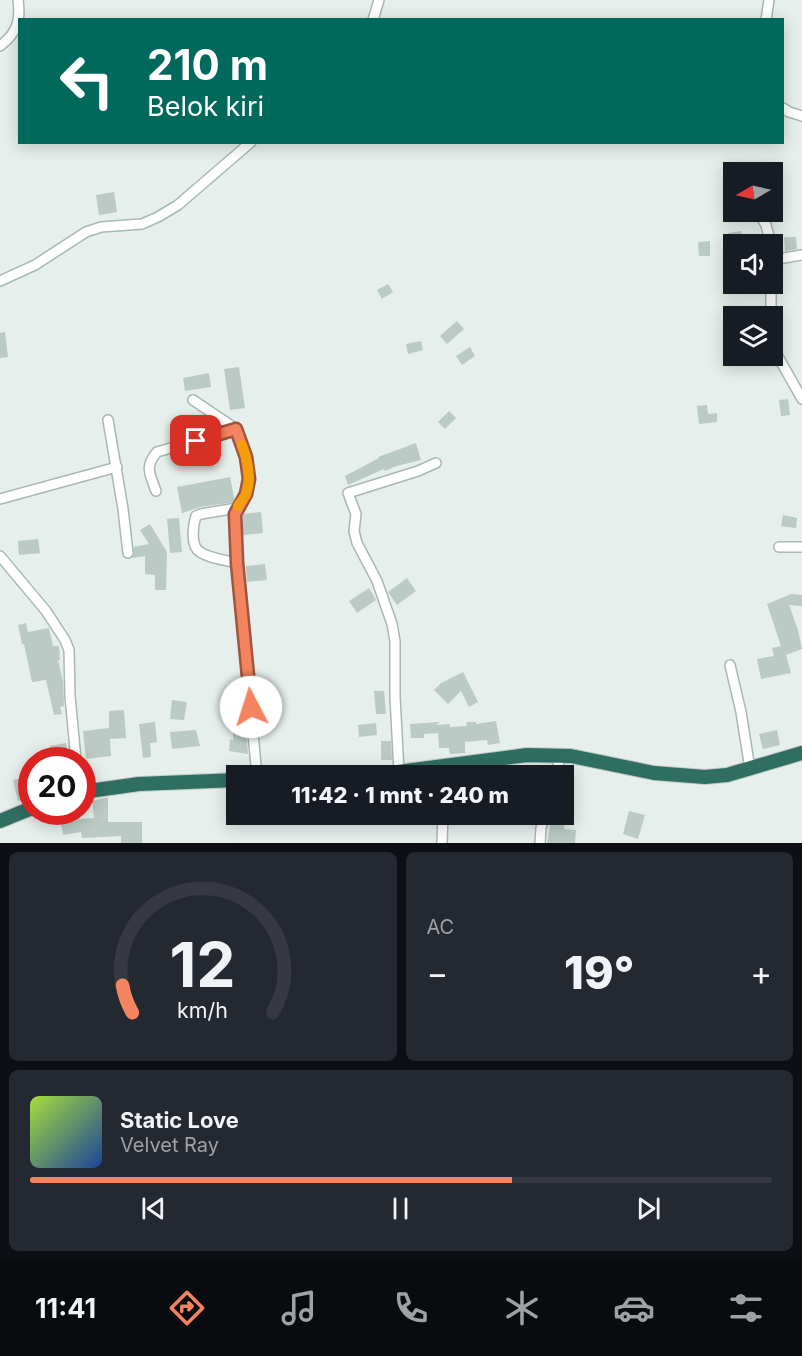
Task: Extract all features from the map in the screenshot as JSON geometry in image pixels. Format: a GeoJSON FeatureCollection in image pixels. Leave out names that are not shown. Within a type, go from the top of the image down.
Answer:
{"type":"FeatureCollection","features":[{"type":"Feature","properties":{"kind":"highway"},"geometry":{"type":"LineString","coordinates":[[472,765],[527,755],[571,756],[654,773],[692,777],[727,775],[802,753]]}},
{"type":"Feature","properties":{"kind":"highway"},"geometry":{"type":"LineString","coordinates":[[96,790],[150,783],[226,780]]}},
{"type":"Feature","properties":{"kind":"highway"},"geometry":{"type":"LineString","coordinates":[[0,821],[18,814]]}},
{"type":"Feature","properties":{"kind":"street"},"geometry":{"type":"LineString","coordinates":[[0,45],[9,38],[18,25],[18,0]]}},
{"type":"Feature","properties":{"kind":"street"},"geometry":{"type":"LineString","coordinates":[[374,18],[379,0]]}},
{"type":"Feature","properties":{"kind":"street"},"geometry":{"type":"LineString","coordinates":[[766,18],[770,0]]}},
{"type":"Feature","properties":{"kind":"street"},"geometry":{"type":"LineString","coordinates":[[784,109],[802,116]]}},
{"type":"Feature","properties":{"kind":"street"},"geometry":{"type":"LineString","coordinates":[[0,281],[35,265],[86,232],[101,227],[142,224],[158,218],[178,205],[249,144]]}},
{"type":"Feature","properties":{"kind":"street"},"geometry":{"type":"LineString","coordinates":[[783,258],[802,255]]}},
{"type":"Feature","properties":{"kind":"street"},"geometry":{"type":"LineString","coordinates":[[783,365],[802,399]]}},
{"type":"Feature","properties":{"kind":"street"},"geometry":{"type":"LineString","coordinates":[[193,400],[236,429],[246,457],[249,479],[246,494],[235,514],[237,563],[256,765]]}},
{"type":"Feature","properties":{"kind":"street"},"geometry":{"type":"LineString","coordinates":[[108,420],[128,553]]}},
{"type":"Feature","properties":{"kind":"street"},"geometry":{"type":"LineString","coordinates":[[156,491],[148,471],[150,460],[157,453],[236,429]]}},
{"type":"Feature","properties":{"kind":"street"},"geometry":{"type":"LineString","coordinates":[[399,765],[395,641],[392,624],[377,581],[357,543],[354,531],[356,514],[348,493],[436,463]]}},
{"type":"Feature","properties":{"kind":"street"},"geometry":{"type":"LineString","coordinates":[[0,499],[117,468]]}},
{"type":"Feature","properties":{"kind":"street"},"geometry":{"type":"LineString","coordinates":[[237,508],[196,516],[194,536],[196,547],[200,552],[237,563]]}},
{"type":"Feature","properties":{"kind":"street"},"geometry":{"type":"LineString","coordinates":[[779,547],[802,547]]}},
{"type":"Feature","properties":{"kind":"street"},"geometry":{"type":"LineString","coordinates":[[0,556],[46,611],[69,650],[75,747]]}},
{"type":"Feature","properties":{"kind":"street"},"geometry":{"type":"LineString","coordinates":[[730,665],[741,712],[750,769]]}},
{"type":"Feature","properties":{"kind":"street"},"geometry":{"type":"LineString","coordinates":[[558,765],[560,756]]}},
{"type":"Feature","properties":{"kind":"street"},"geometry":{"type":"LineString","coordinates":[[442,843],[443,825]]}},
{"type":"Feature","properties":{"kind":"street"},"geometry":{"type":"LineString","coordinates":[[540,843],[542,825]]}},
{"type":"Feature","properties":{"kind":"building"},"geometry":{"type":"Polygon","coordinates":[[[114,192],[117,212],[99,215],[96,195],[114,192]]]}},
{"type":"Feature","properties":{"kind":"building"},"geometry":{"type":"Polygon","coordinates":[[[741,231],[742,234],[728,234],[741,231]]]}},
{"type":"Feature","properties":{"kind":"building"},"geometry":{"type":"Polygon","coordinates":[[[784,237],[796,237],[797,249],[785,251],[784,237]]]}},
{"type":"Feature","properties":{"kind":"building"},"geometry":{"type":"Polygon","coordinates":[[[710,241],[710,256],[699,256],[698,242],[710,241]]]}},
{"type":"Feature","properties":{"kind":"building"},"geometry":{"type":"Polygon","coordinates":[[[388,284],[393,292],[382,299],[377,290],[388,284]]]}},
{"type":"Feature","properties":{"kind":"building"},"geometry":{"type":"Polygon","coordinates":[[[457,321],[464,329],[447,344],[440,336],[457,321]]]}},
{"type":"Feature","properties":{"kind":"building"},"geometry":{"type":"Polygon","coordinates":[[[5,332],[8,357],[0,358],[0,333],[5,332]]]}},
{"type":"Feature","properties":{"kind":"building"},"geometry":{"type":"Polygon","coordinates":[[[421,341],[423,350],[408,354],[406,344],[421,341]]]}},
{"type":"Feature","properties":{"kind":"building"},"geometry":{"type":"Polygon","coordinates":[[[470,347],[475,356],[462,365],[456,356],[470,347]]]}},
{"type":"Feature","properties":{"kind":"building"},"geometry":{"type":"Polygon","coordinates":[[[239,367],[245,408],[230,410],[224,369],[239,367]]]}},
{"type":"Feature","properties":{"kind":"building"},"geometry":{"type":"Polygon","coordinates":[[[209,373],[211,387],[185,391],[183,378],[209,373]]]}},
{"type":"Feature","properties":{"kind":"building"},"geometry":{"type":"Polygon","coordinates":[[[788,399],[790,415],[781,416],[779,400],[788,399]]]}},
{"type":"Feature","properties":{"kind":"building"},"geometry":{"type":"Polygon","coordinates":[[[707,405],[708,414],[717,413],[717,422],[699,424],[697,406],[707,405]]]}},
{"type":"Feature","properties":{"kind":"building"},"geometry":{"type":"Polygon","coordinates":[[[449,411],[456,418],[445,429],[438,422],[449,411]]]}},
{"type":"Feature","properties":{"kind":"building"},"geometry":{"type":"Polygon","coordinates":[[[416,443],[421,460],[385,471],[384,469],[348,485],[345,476],[378,457],[416,443]]]}},
{"type":"Feature","properties":{"kind":"building"},"geometry":{"type":"Polygon","coordinates":[[[230,477],[235,502],[200,507],[182,513],[177,487],[230,477]]]}},
{"type":"Feature","properties":{"kind":"building"},"geometry":{"type":"Polygon","coordinates":[[[261,512],[263,533],[243,535],[243,514],[261,512]]]}},
{"type":"Feature","properties":{"kind":"building"},"geometry":{"type":"Polygon","coordinates":[[[783,515],[797,518],[796,528],[781,526],[783,515]]]}},
{"type":"Feature","properties":{"kind":"building"},"geometry":{"type":"Polygon","coordinates":[[[179,518],[182,552],[170,553],[167,519],[179,518]]]}},
{"type":"Feature","properties":{"kind":"building"},"geometry":{"type":"Polygon","coordinates":[[[150,524],[167,552],[166,590],[155,590],[155,575],[145,574],[145,556],[132,558],[134,547],[149,544],[140,530],[150,524]]]}},
{"type":"Feature","properties":{"kind":"building"},"geometry":{"type":"Polygon","coordinates":[[[38,539],[40,553],[19,555],[18,541],[38,539]]]}},
{"type":"Feature","properties":{"kind":"building"},"geometry":{"type":"Polygon","coordinates":[[[265,564],[267,580],[247,582],[246,566],[265,564]]]}},
{"type":"Feature","properties":{"kind":"building"},"geometry":{"type":"Polygon","coordinates":[[[407,578],[416,591],[397,605],[388,592],[407,578]]]}},
{"type":"Feature","properties":{"kind":"building"},"geometry":{"type":"Polygon","coordinates":[[[369,588],[376,600],[357,613],[349,601],[369,588]]]}},
{"type":"Feature","properties":{"kind":"building"},"geometry":{"type":"Polygon","coordinates":[[[791,594],[802,595],[802,606],[789,605],[802,649],[786,655],[791,673],[761,679],[757,659],[774,656],[772,648],[781,646],[767,604],[791,594]]]}},
{"type":"Feature","properties":{"kind":"building"},"geometry":{"type":"Polygon","coordinates":[[[26,623],[28,632],[49,628],[53,646],[59,646],[60,660],[58,660],[63,681],[64,706],[60,707],[62,714],[54,715],[46,680],[32,682],[18,625],[26,623]]]}},
{"type":"Feature","properties":{"kind":"building"},"geometry":{"type":"Polygon","coordinates":[[[463,672],[478,702],[469,707],[461,691],[448,704],[434,690],[441,683],[463,672]]]}},
{"type":"Feature","properties":{"kind":"building"},"geometry":{"type":"Polygon","coordinates":[[[374,691],[384,691],[386,714],[376,714],[374,691]]]}},
{"type":"Feature","properties":{"kind":"building"},"geometry":{"type":"Polygon","coordinates":[[[172,700],[187,702],[184,720],[170,719],[172,700]]]}},
{"type":"Feature","properties":{"kind":"building"},"geometry":{"type":"Polygon","coordinates":[[[124,710],[126,738],[110,739],[111,756],[96,758],[96,747],[85,747],[83,731],[109,728],[109,711],[124,710]]]}},
{"type":"Feature","properties":{"kind":"building"},"geometry":{"type":"Polygon","coordinates":[[[496,721],[500,743],[488,745],[487,740],[465,742],[465,753],[450,754],[449,748],[439,748],[438,733],[424,734],[424,738],[411,738],[410,724],[440,722],[436,725],[450,724],[450,727],[467,726],[466,722],[476,722],[476,724],[496,721]]]}},
{"type":"Feature","properties":{"kind":"building"},"geometry":{"type":"Polygon","coordinates":[[[155,722],[157,742],[150,743],[151,757],[143,758],[139,724],[155,722]]]}},
{"type":"Feature","properties":{"kind":"building"},"geometry":{"type":"Polygon","coordinates":[[[376,723],[377,735],[359,737],[358,725],[376,723]]]}},
{"type":"Feature","properties":{"kind":"building"},"geometry":{"type":"Polygon","coordinates":[[[233,728],[246,728],[248,754],[229,751],[230,739],[233,740],[233,728]]]}},
{"type":"Feature","properties":{"kind":"building"},"geometry":{"type":"Polygon","coordinates":[[[196,730],[200,746],[172,749],[170,732],[196,730]]]}},
{"type":"Feature","properties":{"kind":"building"},"geometry":{"type":"Polygon","coordinates":[[[777,730],[780,745],[763,749],[759,734],[777,730]]]}},
{"type":"Feature","properties":{"kind":"building"},"geometry":{"type":"Polygon","coordinates":[[[381,741],[391,741],[392,760],[381,760],[381,741]]]}},
{"type":"Feature","properties":{"kind":"building"},"geometry":{"type":"Polygon","coordinates":[[[66,743],[67,747],[50,747],[66,743]]]}},
{"type":"Feature","properties":{"kind":"building"},"geometry":{"type":"Polygon","coordinates":[[[18,779],[18,801],[13,780],[18,779]]]}},
{"type":"Feature","properties":{"kind":"building"},"geometry":{"type":"Polygon","coordinates":[[[108,797],[108,822],[142,822],[142,843],[121,843],[121,836],[82,838],[81,832],[63,835],[61,825],[96,825],[96,800],[108,797]]]}},
{"type":"Feature","properties":{"kind":"building"},"geometry":{"type":"Polygon","coordinates":[[[629,811],[645,815],[638,839],[623,834],[629,811]]]}},
{"type":"Feature","properties":{"kind":"building"},"geometry":{"type":"Polygon","coordinates":[[[550,825],[564,825],[564,829],[576,830],[575,843],[547,843],[550,825]]]}},
{"type":"Feature","properties":{"kind":"slow traffic"},"geometry":{"type":"LineString","coordinates":[[238,506],[246,494],[249,479],[242,445]]}},
{"type":"Feature","properties":{"kind":"route"},"geometry":{"type":"LineString","coordinates":[[196,441],[236,429],[246,457],[249,479],[246,494],[235,514],[237,563],[251,707]]}}]}
